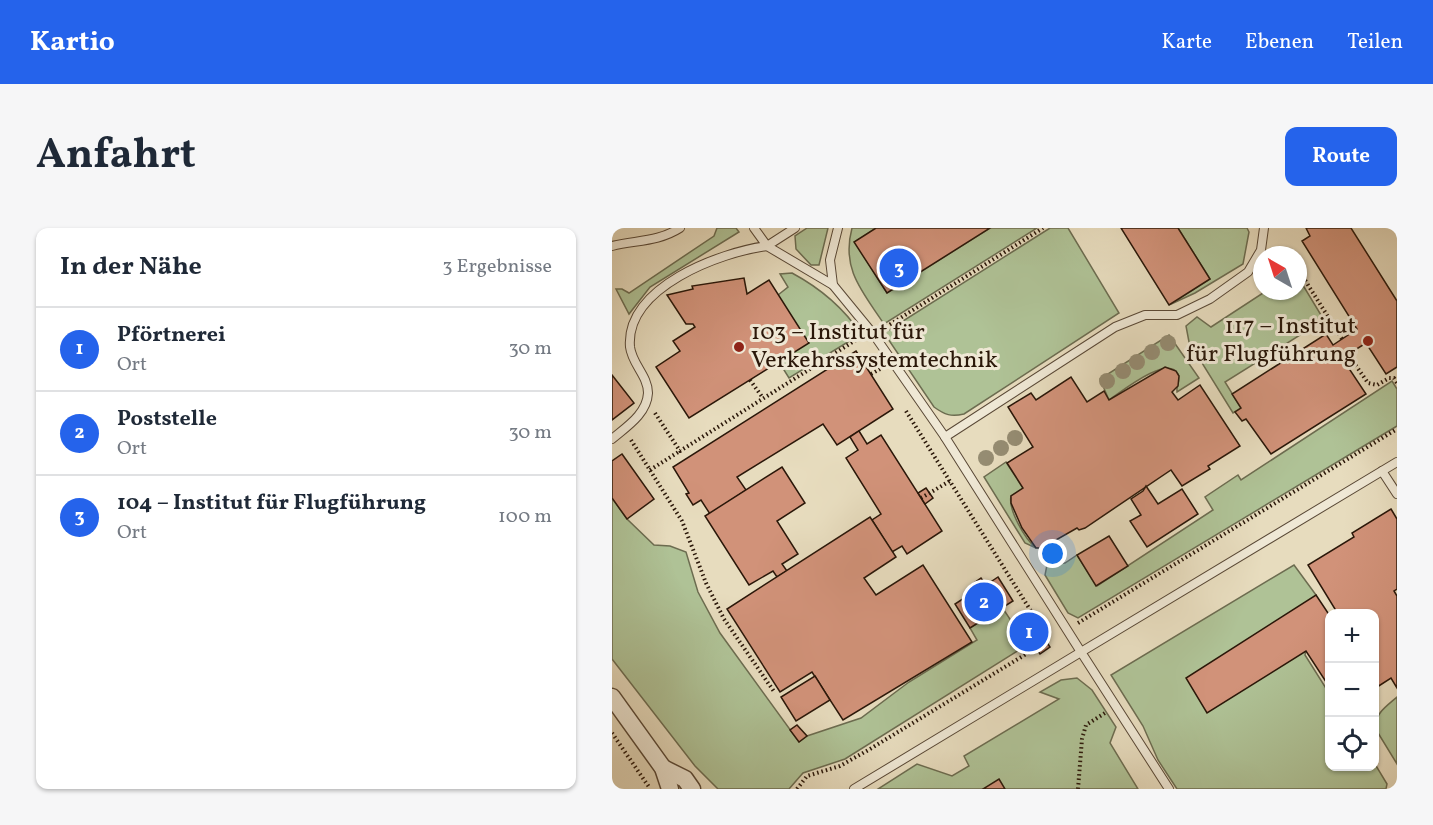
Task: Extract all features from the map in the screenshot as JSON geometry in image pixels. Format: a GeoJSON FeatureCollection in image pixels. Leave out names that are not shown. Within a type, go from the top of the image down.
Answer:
{"type":"FeatureCollection","features":[{"type":"Feature","properties":{"kind":"street"},"geometry":{"type":"LineString","coordinates":[[612,697],[663,768],[670,789]]}},
{"type":"Feature","properties":{"kind":"street"},"geometry":{"type":"LineString","coordinates":[[663,768],[685,779],[692,789]]}},
{"type":"Feature","properties":{"kind":"lane"},"geometry":{"type":"LineString","coordinates":[[612,246],[642,243],[668,236],[680,228]]}},
{"type":"Feature","properties":{"kind":"lane"},"geometry":{"type":"LineString","coordinates":[[754,228],[767,246],[832,285],[874,335],[945,437],[1169,789]]}},
{"type":"Feature","properties":{"kind":"lane"},"geometry":{"type":"LineString","coordinates":[[612,439],[638,417],[645,405],[648,393],[645,379],[634,362],[630,346],[638,316],[648,299],[692,270],[717,258],[767,246],[795,228]]}},
{"type":"Feature","properties":{"kind":"lane"},"geometry":{"type":"LineString","coordinates":[[832,285],[831,260],[838,228]]}},
{"type":"Feature","properties":{"kind":"lane"},"geometry":{"type":"LineString","coordinates":[[945,437],[1115,327],[1145,315],[1177,315],[1209,299],[1248,272],[1261,250],[1264,228]]}},
{"type":"Feature","properties":{"kind":"lane"},"geometry":{"type":"LineString","coordinates":[[854,789],[1397,462]]}},
{"type":"Feature","properties":{"kind":"lane"},"geometry":{"type":"LineString","coordinates":[[1382,471],[1397,494]]}},
{"type":"Feature","properties":{"kind":"path"},"geometry":{"type":"LineString","coordinates":[[650,470],[860,337],[863,342],[1043,228]]}},
{"type":"Feature","properties":{"kind":"path"},"geometry":{"type":"LineString","coordinates":[[1307,283],[1342,339]]}},
{"type":"Feature","properties":{"kind":"path"},"geometry":{"type":"LineString","coordinates":[[1348,354],[1368,383],[1377,385],[1389,378],[1394,378],[1397,383]]}},
{"type":"Feature","properties":{"kind":"path"},"geometry":{"type":"LineString","coordinates":[[875,360],[887,379]]}},
{"type":"Feature","properties":{"kind":"path"},"geometry":{"type":"LineString","coordinates":[[871,374],[880,368]]}},
{"type":"Feature","properties":{"kind":"path"},"geometry":{"type":"LineString","coordinates":[[750,380],[763,398]]}},
{"type":"Feature","properties":{"kind":"path"},"geometry":{"type":"LineString","coordinates":[[645,405],[655,412],[680,451]]}},
{"type":"Feature","properties":{"kind":"path"},"geometry":{"type":"LineString","coordinates":[[905,408],[1048,641],[1397,429]]}},
{"type":"Feature","properties":{"kind":"path"},"geometry":{"type":"LineString","coordinates":[[624,429],[682,521],[706,583],[724,619],[775,693]]}},
{"type":"Feature","properties":{"kind":"path"},"geometry":{"type":"LineString","coordinates":[[921,498],[950,481]]}},
{"type":"Feature","properties":{"kind":"path"},"geometry":{"type":"LineString","coordinates":[[797,789],[807,776],[840,766],[1036,648]]}},
{"type":"Feature","properties":{"kind":"path"},"geometry":{"type":"LineString","coordinates":[[1078,789],[1082,739],[1086,725],[1116,706]]}},
{"type":"Feature","properties":{"kind":"path"},"geometry":{"type":"LineString","coordinates":[[612,733],[650,789]]}},
{"type":"Feature","properties":{"kind":"green space"},"geometry":{"type":"Polygon","coordinates":[[[717,228],[736,228],[739,232],[650,287],[629,314],[616,289],[629,293],[714,236],[717,228]]]}},
{"type":"Feature","properties":{"kind":"green space"},"geometry":{"type":"Polygon","coordinates":[[[807,228],[828,228],[819,265],[811,265],[796,249],[795,236],[807,228]]]}},
{"type":"Feature","properties":{"kind":"green space"},"geometry":{"type":"Polygon","coordinates":[[[852,228],[876,228],[855,242],[887,293],[990,228],[1037,228],[884,324],[861,290],[851,268],[849,243],[852,228]]]}},
{"type":"Feature","properties":{"kind":"green space"},"geometry":{"type":"Polygon","coordinates":[[[1050,228],[1068,228],[1119,313],[964,414],[948,415],[942,412],[934,407],[884,333],[1050,228]]]}},
{"type":"Feature","properties":{"kind":"green space"},"geometry":{"type":"Polygon","coordinates":[[[1178,228],[1247,228],[1249,232],[1243,264],[1195,293],[1169,305],[1210,279],[1178,228]]]}},
{"type":"Feature","properties":{"kind":"green space"},"geometry":{"type":"Polygon","coordinates":[[[792,273],[830,299],[847,315],[861,334],[789,378],[779,362],[778,295],[788,287],[780,274],[792,273]]]}},
{"type":"Feature","properties":{"kind":"green space"},"geometry":{"type":"Polygon","coordinates":[[[1307,292],[1324,320],[1225,382],[1241,408],[1233,413],[1189,342],[1186,326],[1197,317],[1211,327],[1253,300],[1307,300],[1307,292]]]}},
{"type":"Feature","properties":{"kind":"green space"},"geometry":{"type":"Polygon","coordinates":[[[1169,335],[1199,378],[1177,392],[1178,374],[1173,369],[1165,368],[1144,376],[1109,400],[1100,379],[1169,335]]]}},
{"type":"Feature","properties":{"kind":"green space"},"geometry":{"type":"Polygon","coordinates":[[[1392,381],[1397,389],[1397,426],[1078,618],[1068,613],[1045,575],[1047,565],[1065,563],[1077,555],[1097,586],[1213,510],[1205,497],[1238,475],[1241,480],[1392,381]]]}},
{"type":"Feature","properties":{"kind":"green space"},"geometry":{"type":"Polygon","coordinates":[[[1006,462],[1023,488],[1011,496],[1012,509],[1022,531],[1036,548],[1025,543],[984,477],[1006,462]]]}},
{"type":"Feature","properties":{"kind":"green space"},"geometry":{"type":"Polygon","coordinates":[[[612,498],[627,519],[654,545],[670,546],[686,552],[698,592],[720,633],[799,742],[807,736],[861,718],[909,682],[977,640],[970,628],[1002,607],[1027,645],[845,759],[803,773],[789,789],[718,789],[695,766],[612,659],[612,498]]]}},
{"type":"Feature","properties":{"kind":"green space"},"geometry":{"type":"Polygon","coordinates":[[[1294,565],[1316,595],[1305,655],[1325,687],[1325,771],[1379,771],[1387,784],[1386,789],[1177,789],[1158,760],[1143,726],[1111,675],[1294,565]]]}},
{"type":"Feature","properties":{"kind":"green space"},"geometry":{"type":"Polygon","coordinates":[[[1077,678],[1092,690],[1116,727],[1110,743],[1138,789],[878,789],[917,764],[952,776],[969,766],[964,756],[1059,699],[1040,692],[1061,680],[1077,678]]]}},
{"type":"Feature","properties":{"kind":"green space"},"geometry":{"type":"Polygon","coordinates":[[[1397,697],[1397,764],[1379,735],[1379,714],[1397,697]]]}},
{"type":"Feature","properties":{"kind":"building"},"geometry":{"type":"Polygon","coordinates":[[[876,228],[990,228],[887,293],[854,242],[876,228]]]}},
{"type":"Feature","properties":{"kind":"building"},"geometry":{"type":"Polygon","coordinates":[[[1121,228],[1178,228],[1210,279],[1169,305],[1121,228]]]}},
{"type":"Feature","properties":{"kind":"building","name":"117 – Institut für Flugführung"},"geometry":{"type":"Polygon","coordinates":[[[1306,228],[1351,228],[1397,301],[1397,367],[1386,374],[1366,343],[1342,358],[1366,394],[1271,454],[1246,419],[1242,421],[1235,412],[1241,408],[1232,394],[1326,334],[1333,345],[1357,329],[1302,241],[1310,236],[1306,228]]]}},
{"type":"Feature","properties":{"kind":"building","name":"103 – Institut für Verkehrssystemtechnik"},"geometry":{"type":"Polygon","coordinates":[[[744,278],[747,294],[769,280],[809,343],[689,418],[656,367],[680,351],[673,341],[695,327],[693,324],[686,324],[667,295],[693,289],[692,286],[744,278]]]}},
{"type":"Feature","properties":{"kind":"building"},"geometry":{"type":"Polygon","coordinates":[[[856,351],[893,409],[837,445],[823,424],[737,477],[746,490],[710,514],[701,500],[693,505],[686,494],[689,493],[673,467],[856,351]]]}},
{"type":"Feature","properties":{"kind":"building"},"geometry":{"type":"Polygon","coordinates":[[[1165,367],[1176,371],[1179,376],[1178,386],[1172,392],[1178,400],[1200,385],[1240,446],[1208,466],[1210,469],[1182,486],[1171,470],[1085,528],[1079,530],[1077,528],[1042,548],[1036,548],[1022,528],[1011,503],[1011,496],[1023,488],[1007,463],[1033,447],[1008,407],[1031,393],[1036,400],[1071,377],[1087,402],[1104,391],[1109,400],[1165,367]]]}},
{"type":"Feature","properties":{"kind":"building"},"geometry":{"type":"Polygon","coordinates":[[[612,375],[634,403],[612,420],[612,375]]]}},
{"type":"Feature","properties":{"kind":"building"},"geometry":{"type":"Polygon","coordinates":[[[859,431],[867,444],[881,435],[942,531],[907,554],[902,546],[892,552],[872,520],[881,514],[846,458],[858,450],[850,437],[859,431]]]}},
{"type":"Feature","properties":{"kind":"building"},"geometry":{"type":"Polygon","coordinates":[[[622,454],[654,499],[627,519],[612,498],[612,461],[622,454]]]}},
{"type":"Feature","properties":{"kind":"building"},"geometry":{"type":"Polygon","coordinates":[[[782,467],[805,503],[777,521],[798,554],[782,564],[787,571],[777,577],[773,571],[749,585],[705,516],[782,467]]]}},
{"type":"Feature","properties":{"kind":"building"},"geometry":{"type":"Polygon","coordinates":[[[1146,486],[1158,504],[1182,489],[1198,514],[1147,547],[1130,521],[1141,515],[1131,499],[1143,491],[1146,486]]]}},
{"type":"Feature","properties":{"kind":"building"},"geometry":{"type":"Polygon","coordinates":[[[926,488],[933,498],[925,504],[918,493],[926,488]]]}},
{"type":"Feature","properties":{"kind":"building"},"geometry":{"type":"Polygon","coordinates":[[[1391,509],[1397,519],[1397,589],[1394,591],[1397,596],[1397,688],[1391,678],[1379,686],[1379,609],[1335,609],[1308,565],[1354,537],[1352,533],[1391,509]]]}},
{"type":"Feature","properties":{"kind":"building"},"geometry":{"type":"Polygon","coordinates":[[[870,517],[896,557],[864,578],[876,595],[923,565],[972,642],[843,720],[812,672],[780,692],[727,609],[870,517]]]}},
{"type":"Feature","properties":{"kind":"building"},"geometry":{"type":"Polygon","coordinates":[[[1109,536],[1128,566],[1096,586],[1077,555],[1109,536]]]}},
{"type":"Feature","properties":{"kind":"building"},"geometry":{"type":"Polygon","coordinates":[[[998,577],[1013,601],[970,628],[955,604],[975,591],[971,585],[981,578],[986,585],[998,577]]]}},
{"type":"Feature","properties":{"kind":"building"},"geometry":{"type":"Polygon","coordinates":[[[1316,595],[1325,609],[1325,680],[1306,651],[1207,713],[1186,678],[1316,595]]]}},
{"type":"Feature","properties":{"kind":"building"},"geometry":{"type":"Polygon","coordinates":[[[1022,615],[1026,620],[1031,617],[1050,647],[1040,654],[1032,642],[1027,645],[1012,622],[1022,615]]]}},
{"type":"Feature","properties":{"kind":"building"},"geometry":{"type":"Polygon","coordinates":[[[815,676],[830,700],[796,721],[781,697],[815,676]]]}},
{"type":"Feature","properties":{"kind":"building"},"geometry":{"type":"Polygon","coordinates":[[[797,725],[807,736],[799,742],[790,730],[797,725]]]}},
{"type":"Feature","properties":{"kind":"building"},"geometry":{"type":"Polygon","coordinates":[[[999,779],[1005,789],[983,789],[999,779]]]}},
{"type":"Feature","properties":{"kind":"place","name":"104 – Institut für Flugführung"},"geometry":{"type":"Point","coordinates":[899,268]}},
{"type":"Feature","properties":{"kind":"place","name":"117 – Institut für Flugführung"},"geometry":{"type":"Point","coordinates":[1368,341]}},
{"type":"Feature","properties":{"kind":"place","name":"103 – Institut für Verkehrssystemtechnik"},"geometry":{"type":"Point","coordinates":[739,347]}},
{"type":"Feature","properties":{"kind":"place","name":"Poststelle"},"geometry":{"type":"Point","coordinates":[984,602]}},
{"type":"Feature","properties":{"kind":"place","name":"Pförtnerei"},"geometry":{"type":"Point","coordinates":[1029,632]}}]}
